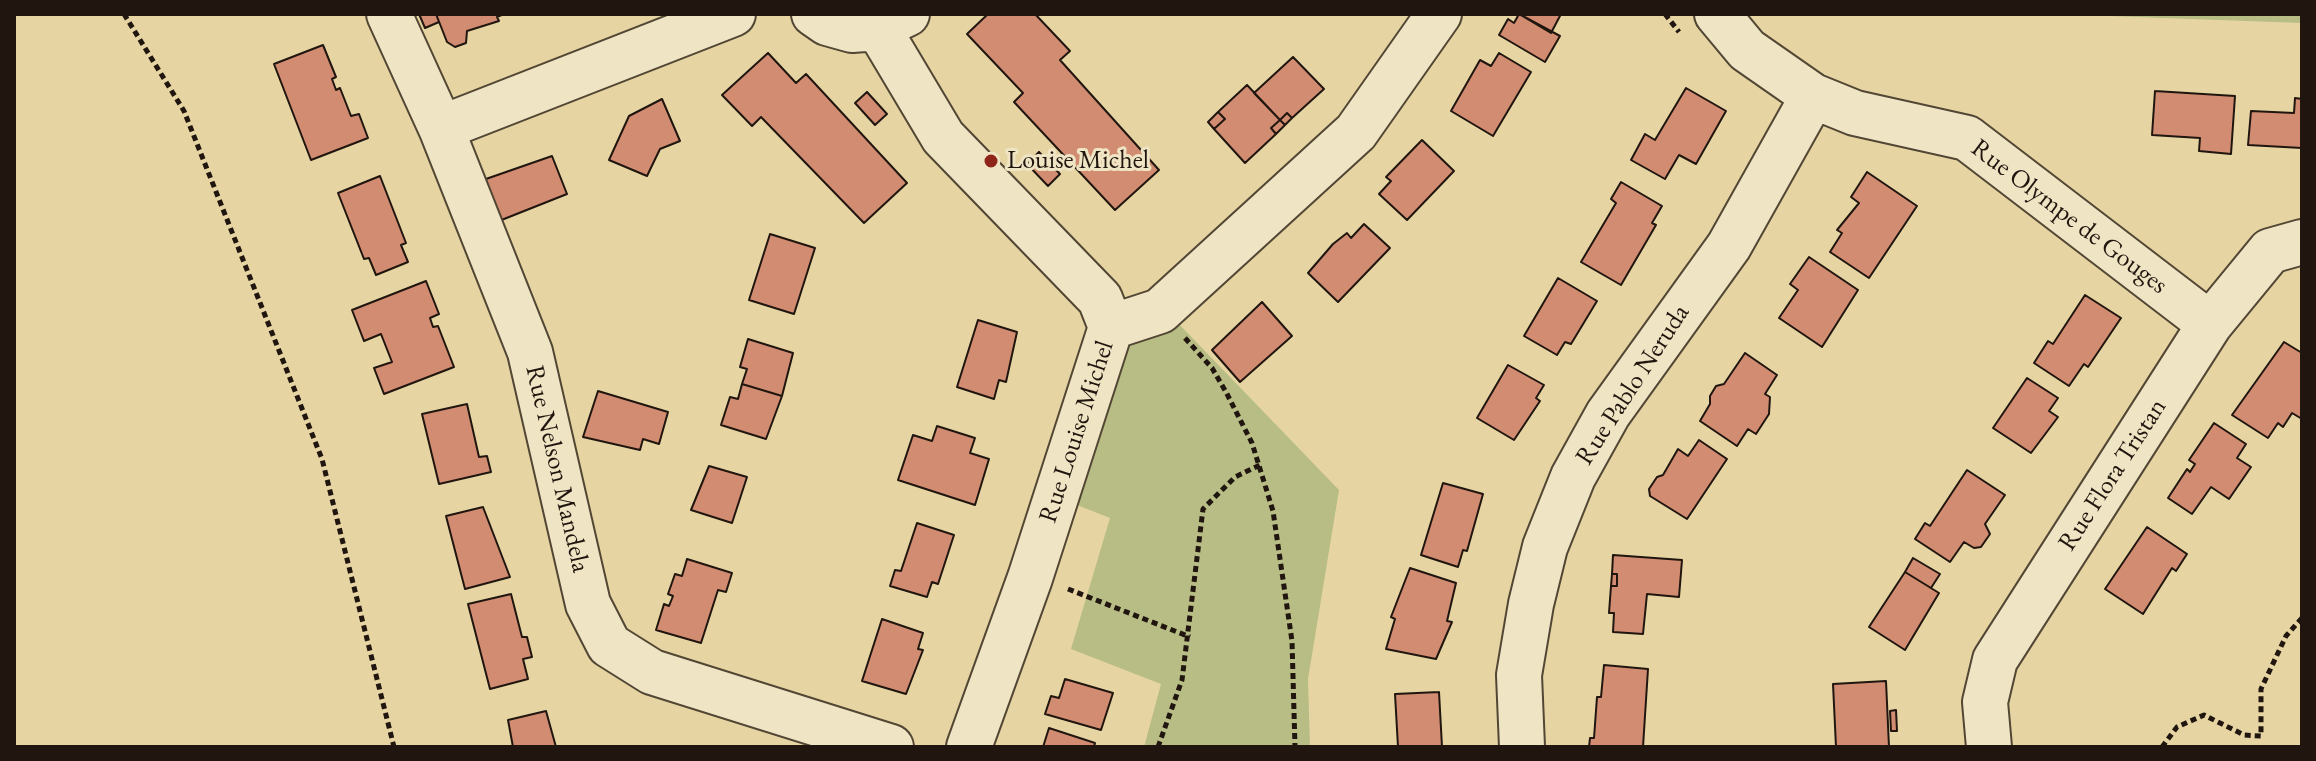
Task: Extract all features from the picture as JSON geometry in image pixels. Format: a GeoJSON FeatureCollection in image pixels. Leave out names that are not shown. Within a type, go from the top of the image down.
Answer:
{"type":"FeatureCollection","features":[{"type":"Feature","properties":{"kind":"street","name":"Rue Nelson Mandela"},"geometry":{"type":"LineString","coordinates":[[389,14],[441,128],[530,352],[588,604],[609,645],[652,672],[891,747]]}},
{"type":"Feature","properties":{"kind":"street"},"geometry":{"type":"LineString","coordinates":[[441,128],[733,14]]}},
{"type":"Feature","properties":{"kind":"street"},"geometry":{"type":"LineString","coordinates":[[814,14],[827,23],[852,30],[893,21],[943,137],[1100,299],[1111,327]]}},
{"type":"Feature","properties":{"kind":"street","name":"Rue Louise Michel"},"geometry":{"type":"LineString","coordinates":[[969,747],[1030,578],[1111,327],[1160,311],[1356,132],[1439,14]]}},
{"type":"Feature","properties":{"kind":"street","name":"Rue Olympe de Gouges"},"geometry":{"type":"LineString","coordinates":[[1717,14],[1747,50],[1813,96],[1855,113],[1967,138],[2210,324]]}},
{"type":"Feature","properties":{"kind":"street","name":"Rue Pablo Neruda"},"geometry":{"type":"LineString","coordinates":[[1522,747],[1519,675],[1531,604],[1545,547],[1573,477],[1616,401],[1729,246],[1813,96]]}},
{"type":"Feature","properties":{"kind":"street","name":"Rue Flora Tristan"},"geometry":{"type":"LineString","coordinates":[[1989,747],[1985,702],[1995,660],[2210,324],[2270,251],[2302,242]]}},
{"type":"Feature","properties":{"kind":"path"},"geometry":{"type":"LineString","coordinates":[[124,14],[184,111],[322,459],[394,747]]}},
{"type":"Feature","properties":{"kind":"path"},"geometry":{"type":"LineString","coordinates":[[1158,747],[1182,680],[1190,637],[1203,509],[1235,477],[1260,465]]}},
{"type":"Feature","properties":{"kind":"path"},"geometry":{"type":"LineString","coordinates":[[1030,578],[1095,597],[1190,637]]}},
{"type":"Feature","properties":{"kind":"path"},"geometry":{"type":"LineString","coordinates":[[2263,747],[2261,689],[2286,636],[2302,618]]}},
{"type":"Feature","properties":{"kind":"path"},"geometry":{"type":"LineString","coordinates":[[2162,747],[2177,727],[2204,715],[2244,735],[2261,736]]}},
{"type":"Feature","properties":{"kind":"green space"},"geometry":{"type":"Polygon","coordinates":[[[2054,14],[2302,14],[2302,23],[2054,14]]]}},
{"type":"Feature","properties":{"kind":"green space"},"geometry":{"type":"Polygon","coordinates":[[[1175,320],[1339,490],[1308,679],[1310,747],[1144,747],[1161,684],[1071,649],[1110,518],[1072,503],[1113,359],[1138,334],[1175,320]]]}},
{"type":"Feature","properties":{"kind":"building"},"geometry":{"type":"Polygon","coordinates":[[[419,14],[436,14],[439,22],[425,28],[419,14]]]}},
{"type":"Feature","properties":{"kind":"building"},"geometry":{"type":"Polygon","coordinates":[[[436,14],[504,14],[497,17],[499,21],[467,31],[466,43],[455,47],[447,42],[436,14]]]}},
{"type":"Feature","properties":{"kind":"building"},"geometry":{"type":"Polygon","coordinates":[[[988,14],[1035,14],[1070,51],[1060,60],[1159,170],[1115,210],[1014,102],[1023,93],[967,34],[988,14]]]}},
{"type":"Feature","properties":{"kind":"building"},"geometry":{"type":"Polygon","coordinates":[[[1519,14],[1561,14],[1551,33],[1519,14]]]}},
{"type":"Feature","properties":{"kind":"building"},"geometry":{"type":"Polygon","coordinates":[[[1519,14],[1560,36],[1545,62],[1499,35],[1508,19],[1514,23],[1519,14]]]}},
{"type":"Feature","properties":{"kind":"building"},"geometry":{"type":"Polygon","coordinates":[[[323,45],[336,77],[332,79],[336,90],[340,88],[351,116],[359,114],[368,138],[311,160],[274,64],[323,45]]]}},
{"type":"Feature","properties":{"kind":"building"},"geometry":{"type":"Polygon","coordinates":[[[768,53],[796,83],[806,74],[907,183],[864,223],[761,117],[752,126],[722,95],[768,53]]]}},
{"type":"Feature","properties":{"kind":"building"},"geometry":{"type":"Polygon","coordinates":[[[1499,53],[1531,72],[1493,136],[1451,111],[1480,60],[1491,66],[1499,53]]]}},
{"type":"Feature","properties":{"kind":"building"},"geometry":{"type":"Polygon","coordinates":[[[1293,57],[1324,89],[1292,118],[1287,113],[1280,120],[1254,93],[1293,57]]]}},
{"type":"Feature","properties":{"kind":"building"},"geometry":{"type":"Polygon","coordinates":[[[1247,85],[1280,120],[1271,128],[1276,134],[1245,163],[1214,129],[1225,119],[1218,112],[1247,85]]]}},
{"type":"Feature","properties":{"kind":"building"},"geometry":{"type":"Polygon","coordinates":[[[1686,88],[1726,111],[1696,164],[1679,155],[1665,179],[1631,160],[1645,134],[1655,140],[1686,88]]]}},
{"type":"Feature","properties":{"kind":"building"},"geometry":{"type":"Polygon","coordinates":[[[2155,91],[2235,96],[2231,154],[2199,151],[2200,138],[2152,135],[2155,91]]]}},
{"type":"Feature","properties":{"kind":"building"},"geometry":{"type":"Polygon","coordinates":[[[867,92],[887,114],[875,125],[855,103],[867,92]]]}},
{"type":"Feature","properties":{"kind":"building"},"geometry":{"type":"Polygon","coordinates":[[[2295,98],[2302,99],[2302,148],[2248,145],[2251,111],[2294,113],[2295,98]]]}},
{"type":"Feature","properties":{"kind":"building"},"geometry":{"type":"Polygon","coordinates":[[[662,99],[680,141],[660,149],[647,176],[609,160],[629,116],[662,99]]]}},
{"type":"Feature","properties":{"kind":"building"},"geometry":{"type":"Polygon","coordinates":[[[1218,112],[1225,119],[1214,129],[1208,122],[1218,112]]]}},
{"type":"Feature","properties":{"kind":"building"},"geometry":{"type":"Polygon","coordinates":[[[1287,113],[1292,118],[1285,125],[1280,120],[1287,113]]]}},
{"type":"Feature","properties":{"kind":"building"},"geometry":{"type":"Polygon","coordinates":[[[1280,120],[1285,125],[1276,134],[1271,128],[1280,120]]]}},
{"type":"Feature","properties":{"kind":"building"},"geometry":{"type":"Polygon","coordinates":[[[1422,140],[1454,171],[1407,220],[1379,194],[1391,181],[1386,177],[1422,140]]]}},
{"type":"Feature","properties":{"kind":"building"},"geometry":{"type":"Polygon","coordinates":[[[1039,152],[1060,174],[1048,186],[1027,164],[1039,152]]]}},
{"type":"Feature","properties":{"kind":"building"},"geometry":{"type":"Polygon","coordinates":[[[552,156],[567,194],[499,221],[483,180],[552,156]]]}},
{"type":"Feature","properties":{"kind":"building"},"geometry":{"type":"Polygon","coordinates":[[[1867,172],[1917,206],[1869,278],[1830,252],[1842,233],[1837,230],[1859,203],[1851,197],[1867,172]]]}},
{"type":"Feature","properties":{"kind":"building"},"geometry":{"type":"Polygon","coordinates":[[[380,176],[406,243],[401,245],[408,262],[376,275],[369,258],[364,259],[338,193],[380,176]]]}},
{"type":"Feature","properties":{"kind":"building"},"geometry":{"type":"Polygon","coordinates":[[[1621,182],[1662,206],[1652,223],[1656,225],[1621,285],[1581,262],[1616,203],[1611,199],[1621,182]]]}},
{"type":"Feature","properties":{"kind":"building"},"geometry":{"type":"Polygon","coordinates":[[[1364,224],[1390,248],[1338,302],[1308,273],[1333,244],[1347,233],[1351,238],[1364,224]]]}},
{"type":"Feature","properties":{"kind":"building"},"geometry":{"type":"Polygon","coordinates":[[[770,234],[815,248],[794,314],[749,300],[770,234]]]}},
{"type":"Feature","properties":{"kind":"building"},"geometry":{"type":"Polygon","coordinates":[[[1809,257],[1858,290],[1822,347],[1779,318],[1798,290],[1790,284],[1809,257]]]}},
{"type":"Feature","properties":{"kind":"building"},"geometry":{"type":"Polygon","coordinates":[[[1558,278],[1597,301],[1571,344],[1565,342],[1557,355],[1524,336],[1558,278]]]}},
{"type":"Feature","properties":{"kind":"building"},"geometry":{"type":"Polygon","coordinates":[[[426,281],[439,314],[430,318],[433,327],[438,326],[454,367],[384,394],[374,368],[392,362],[381,334],[364,341],[352,310],[426,281]]]}},
{"type":"Feature","properties":{"kind":"building"},"geometry":{"type":"Polygon","coordinates":[[[2085,295],[2121,318],[2088,367],[2084,364],[2069,386],[2034,363],[2048,341],[2053,344],[2085,295]]]}},
{"type":"Feature","properties":{"kind":"building"},"geometry":{"type":"Polygon","coordinates":[[[1262,302],[1292,336],[1240,382],[1212,350],[1262,302]]]}},
{"type":"Feature","properties":{"kind":"building"},"geometry":{"type":"Polygon","coordinates":[[[978,320],[1017,332],[1006,382],[999,380],[994,399],[957,387],[978,320]]]}},
{"type":"Feature","properties":{"kind":"building"},"geometry":{"type":"Polygon","coordinates":[[[748,339],[793,353],[782,396],[742,384],[747,369],[740,367],[748,339]]]}},
{"type":"Feature","properties":{"kind":"building"},"geometry":{"type":"Polygon","coordinates":[[[2284,342],[2302,353],[2302,419],[2292,413],[2283,427],[2278,423],[2268,438],[2232,415],[2284,342]]]}},
{"type":"Feature","properties":{"kind":"building"},"geometry":{"type":"Polygon","coordinates":[[[1745,353],[1777,375],[1765,394],[1770,397],[1769,414],[1756,434],[1748,429],[1737,446],[1700,421],[1716,386],[1724,384],[1745,353]]]}},
{"type":"Feature","properties":{"kind":"building"},"geometry":{"type":"Polygon","coordinates":[[[1508,365],[1544,385],[1536,398],[1540,401],[1514,440],[1477,418],[1508,365]]]}},
{"type":"Feature","properties":{"kind":"building"},"geometry":{"type":"Polygon","coordinates":[[[2027,378],[2058,398],[2049,411],[2058,417],[2031,453],[1993,428],[2027,378]]]}},
{"type":"Feature","properties":{"kind":"building"},"geometry":{"type":"Polygon","coordinates":[[[742,384],[782,396],[766,439],[721,425],[730,397],[738,399],[742,384]]]}},
{"type":"Feature","properties":{"kind":"building"},"geometry":{"type":"Polygon","coordinates":[[[598,391],[668,412],[659,444],[643,439],[640,450],[583,437],[598,391]]]}},
{"type":"Feature","properties":{"kind":"building"},"geometry":{"type":"Polygon","coordinates":[[[467,404],[479,457],[487,456],[491,472],[439,484],[422,414],[467,404]]]}},
{"type":"Feature","properties":{"kind":"building"},"geometry":{"type":"Polygon","coordinates":[[[2214,423],[2246,444],[2237,458],[2251,467],[2229,499],[2211,487],[2192,514],[2168,498],[2187,469],[2190,472],[2195,464],[2189,460],[2214,423]]]}},
{"type":"Feature","properties":{"kind":"building"},"geometry":{"type":"Polygon","coordinates":[[[937,426],[975,438],[970,453],[989,459],[975,505],[898,480],[913,435],[932,441],[937,426]]]}},
{"type":"Feature","properties":{"kind":"building"},"geometry":{"type":"Polygon","coordinates":[[[1699,440],[1727,459],[1687,519],[1650,496],[1649,489],[1657,477],[1663,475],[1678,449],[1688,456],[1699,440]]]}},
{"type":"Feature","properties":{"kind":"building"},"geometry":{"type":"Polygon","coordinates":[[[709,466],[747,477],[732,523],[691,510],[709,466]]]}},
{"type":"Feature","properties":{"kind":"building"},"geometry":{"type":"Polygon","coordinates":[[[1967,470],[2005,495],[1985,524],[1990,534],[1981,547],[1974,548],[1964,542],[1950,562],[1915,539],[1925,523],[1930,526],[1967,470]]]}},
{"type":"Feature","properties":{"kind":"building"},"geometry":{"type":"Polygon","coordinates":[[[1443,483],[1483,494],[1467,551],[1463,550],[1458,567],[1421,555],[1443,483]]]}},
{"type":"Feature","properties":{"kind":"building"},"geometry":{"type":"Polygon","coordinates":[[[483,507],[510,577],[465,589],[446,516],[483,507]]]}},
{"type":"Feature","properties":{"kind":"building"},"geometry":{"type":"Polygon","coordinates":[[[917,523],[954,535],[938,584],[932,582],[927,597],[890,586],[895,570],[901,571],[917,523]]]}},
{"type":"Feature","properties":{"kind":"building"},"geometry":{"type":"Polygon","coordinates":[[[2147,527],[2187,554],[2176,571],[2172,568],[2143,614],[2105,589],[2147,527]]]}},
{"type":"Feature","properties":{"kind":"building"},"geometry":{"type":"Polygon","coordinates":[[[1613,555],[1682,560],[1679,597],[1647,594],[1643,634],[1613,632],[1614,613],[1609,613],[1611,586],[1617,586],[1617,574],[1612,574],[1613,555]]]}},
{"type":"Feature","properties":{"kind":"building"},"geometry":{"type":"Polygon","coordinates":[[[1913,558],[1940,574],[1931,588],[1905,572],[1913,558]]]}},
{"type":"Feature","properties":{"kind":"building"},"geometry":{"type":"Polygon","coordinates":[[[687,559],[732,573],[726,592],[718,590],[701,643],[656,630],[664,604],[669,606],[673,596],[668,594],[675,574],[682,576],[687,559]]]}},
{"type":"Feature","properties":{"kind":"building"},"geometry":{"type":"Polygon","coordinates":[[[1410,568],[1456,583],[1447,621],[1452,622],[1436,659],[1386,649],[1395,619],[1391,617],[1410,568]]]}},
{"type":"Feature","properties":{"kind":"building"},"geometry":{"type":"Polygon","coordinates":[[[1905,572],[1939,593],[1905,650],[1869,627],[1905,572]]]}},
{"type":"Feature","properties":{"kind":"building"},"geometry":{"type":"Polygon","coordinates":[[[1612,574],[1617,574],[1617,586],[1611,586],[1612,574]]]}},
{"type":"Feature","properties":{"kind":"building"},"geometry":{"type":"Polygon","coordinates":[[[511,594],[522,637],[527,637],[532,657],[523,659],[528,679],[490,689],[468,604],[511,594]]]}},
{"type":"Feature","properties":{"kind":"building"},"geometry":{"type":"Polygon","coordinates":[[[882,619],[923,633],[918,649],[923,650],[906,694],[862,681],[882,619]]]}},
{"type":"Feature","properties":{"kind":"building"},"geometry":{"type":"Polygon","coordinates":[[[1604,665],[1648,669],[1643,747],[1589,747],[1590,738],[1594,738],[1597,697],[1601,697],[1604,665]]]}},
{"type":"Feature","properties":{"kind":"building"},"geometry":{"type":"Polygon","coordinates":[[[1065,679],[1113,693],[1101,730],[1045,714],[1051,696],[1059,698],[1065,679]]]}},
{"type":"Feature","properties":{"kind":"building"},"geometry":{"type":"Polygon","coordinates":[[[1886,681],[1889,747],[1836,747],[1833,684],[1886,681]]]}},
{"type":"Feature","properties":{"kind":"building"},"geometry":{"type":"Polygon","coordinates":[[[1439,692],[1442,747],[1398,747],[1395,694],[1439,692]]]}},
{"type":"Feature","properties":{"kind":"building"},"geometry":{"type":"Polygon","coordinates":[[[1896,710],[1897,731],[1891,731],[1890,711],[1896,710]]]}},
{"type":"Feature","properties":{"kind":"building"},"geometry":{"type":"Polygon","coordinates":[[[546,711],[556,747],[513,747],[508,720],[546,711]]]}},
{"type":"Feature","properties":{"kind":"building"},"geometry":{"type":"Polygon","coordinates":[[[1049,728],[1095,743],[1094,747],[1043,747],[1049,728]]]}},
{"type":"Feature","properties":{"kind":"place","name":"Louise Michel"},"geometry":{"type":"Point","coordinates":[991,161]}}]}
